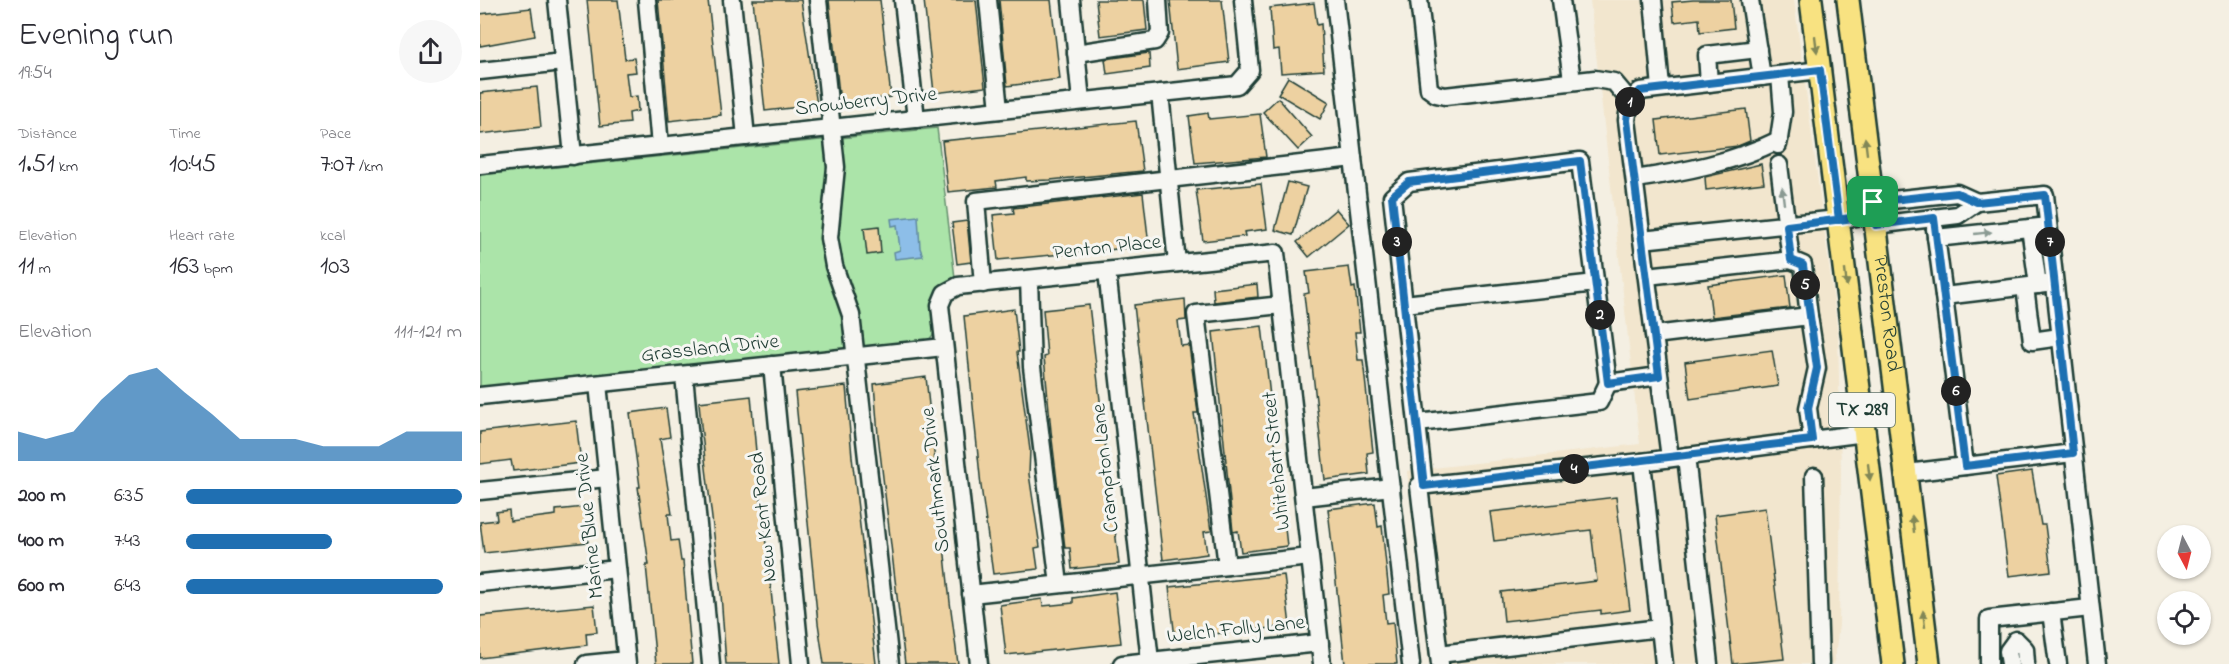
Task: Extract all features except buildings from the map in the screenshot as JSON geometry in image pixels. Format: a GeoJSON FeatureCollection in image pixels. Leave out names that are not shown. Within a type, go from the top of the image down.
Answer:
{"type":"FeatureCollection","features":[{"type":"Feature","properties":{"kind":"main road","name":"Preston Road"},"geometry":{"type":"LineString","coordinates":[[1811,0],[1865,433],[1890,664]]}},
{"type":"Feature","properties":{"kind":"main road","name":"Preston Road"},"geometry":{"type":"LineString","coordinates":[[1848,0],[1929,664]]}},
{"type":"Feature","properties":{"kind":"street"},"geometry":{"type":"LineString","coordinates":[[557,0],[573,156]]}},
{"type":"Feature","properties":{"kind":"street"},"geometry":{"type":"LineString","coordinates":[[647,0],[660,146]]}},
{"type":"Feature","properties":{"kind":"street"},"geometry":{"type":"LineString","coordinates":[[732,0],[746,137]]}},
{"type":"Feature","properties":{"kind":"street"},"geometry":{"type":"LineString","coordinates":[[818,0],[836,177],[829,238],[834,266],[852,315],[890,664]]}},
{"type":"Feature","properties":{"kind":"street"},"geometry":{"type":"LineString","coordinates":[[903,0],[916,119]]}},
{"type":"Feature","properties":{"kind":"street"},"geometry":{"type":"LineString","coordinates":[[988,0],[999,110]]}},
{"type":"Feature","properties":{"kind":"street"},"geometry":{"type":"LineString","coordinates":[[1071,0],[1081,101]]}},
{"type":"Feature","properties":{"kind":"street"},"geometry":{"type":"LineString","coordinates":[[1076,52],[1155,41],[1160,25],[1158,0]]}},
{"type":"Feature","properties":{"kind":"street","name":"Snowberry Drive"},"geometry":{"type":"LineString","coordinates":[[480,165],[1237,85],[1250,70],[1243,0]]}},
{"type":"Feature","properties":{"kind":"street"},"geometry":{"type":"LineString","coordinates":[[1335,0],[1411,664]]}},
{"type":"Feature","properties":{"kind":"street"},"geometry":{"type":"LineString","coordinates":[[1419,0],[1429,89],[1436,94],[1444,96],[1572,80],[1614,82],[1630,101]]}},
{"type":"Feature","properties":{"kind":"street"},"geometry":{"type":"LineString","coordinates":[[1562,0],[1572,80]]}},
{"type":"Feature","properties":{"kind":"street"},"geometry":{"type":"LineString","coordinates":[[1653,0],[1661,88]]}},
{"type":"Feature","properties":{"kind":"street"},"geometry":{"type":"LineString","coordinates":[[1750,0],[1762,77]]}},
{"type":"Feature","properties":{"kind":"street"},"geometry":{"type":"LineString","coordinates":[[1709,83],[1707,56],[1758,49]]}},
{"type":"Feature","properties":{"kind":"street"},"geometry":{"type":"LineString","coordinates":[[480,71],[563,62]]}},
{"type":"Feature","properties":{"kind":"street"},"geometry":{"type":"LineString","coordinates":[[1709,664],[1678,457],[1659,376],[1627,120],[1630,101],[1640,91],[1820,70]]}},
{"type":"Feature","properties":{"kind":"street"},"geometry":{"type":"LineString","coordinates":[[1635,179],[1680,173],[1779,143],[1783,112],[1780,75]]}},
{"type":"Feature","properties":{"kind":"street"},"geometry":{"type":"LineString","coordinates":[[1160,93],[1177,263]]}},
{"type":"Feature","properties":{"kind":"street"},"geometry":{"type":"LineString","coordinates":[[983,284],[976,201],[1353,158]]}},
{"type":"Feature","properties":{"kind":"street"},"geometry":{"type":"LineString","coordinates":[[1418,423],[1599,402],[1608,383],[1580,161],[1409,182],[1392,196],[1424,486]]}},
{"type":"Feature","properties":{"kind":"street"},"geometry":{"type":"LineString","coordinates":[[1779,165],[1791,260]]}},
{"type":"Feature","properties":{"kind":"street"},"geometry":{"type":"LineString","coordinates":[[1642,240],[1730,229],[1839,220],[1874,214],[1957,193],[1977,202]]}},
{"type":"Feature","properties":{"kind":"street"},"geometry":{"type":"LineString","coordinates":[[1874,214],[1934,218],[1958,215],[1977,202],[2045,195],[2048,226],[2032,341],[2060,338]]}},
{"type":"Feature","properties":{"kind":"street"},"geometry":{"type":"LineString","coordinates":[[1934,218],[1965,466]]}},
{"type":"Feature","properties":{"kind":"street"},"geometry":{"type":"LineString","coordinates":[[1936,238],[2048,226]]}},
{"type":"Feature","properties":{"kind":"street"},"geometry":{"type":"LineString","coordinates":[[2030,228],[2039,285],[2060,338],[2097,664]]}},
{"type":"Feature","properties":{"kind":"street","name":"Penton Place"},"geometry":{"type":"LineString","coordinates":[[945,293],[958,286],[1276,253]]}},
{"type":"Feature","properties":{"kind":"street","name":"Whitehart Street"},"geometry":{"type":"LineString","coordinates":[[1276,253],[1322,664]]}},
{"type":"Feature","properties":{"kind":"street"},"geometry":{"type":"LineString","coordinates":[[1647,276],[1791,260],[1803,265],[1817,368],[1808,408],[1812,440]]}},
{"type":"Feature","properties":{"kind":"street","name":"Crampton Lane"},"geometry":{"type":"LineString","coordinates":[[1107,271],[1150,661]]}},
{"type":"Feature","properties":{"kind":"street"},"geometry":{"type":"LineString","coordinates":[[1029,279],[1032,367],[1059,584]]}},
{"type":"Feature","properties":{"kind":"street"},"geometry":{"type":"LineString","coordinates":[[1404,304],[1596,283]]}},
{"type":"Feature","properties":{"kind":"street"},"geometry":{"type":"LineString","coordinates":[[1944,296],[2039,285]]}},
{"type":"Feature","properties":{"kind":"street","name":"Southmark Drive"},"geometry":{"type":"LineString","coordinates":[[945,293],[940,305],[979,664]]}},
{"type":"Feature","properties":{"kind":"street"},"geometry":{"type":"LineString","coordinates":[[1227,566],[1196,314],[1282,305]]}},
{"type":"Feature","properties":{"kind":"street"},"geometry":{"type":"LineString","coordinates":[[1654,335],[1809,316]]}},
{"type":"Feature","properties":{"kind":"street","name":"Grassland Drive"},"geometry":{"type":"LineString","coordinates":[[480,396],[944,347]]}},
{"type":"Feature","properties":{"kind":"street","name":"New Kent Road"},"geometry":{"type":"LineString","coordinates":[[772,366],[801,664]]}},
{"type":"Feature","properties":{"kind":"street"},"geometry":{"type":"LineString","coordinates":[[684,375],[711,664]]}},
{"type":"Feature","properties":{"kind":"street"},"geometry":{"type":"LineString","coordinates":[[1608,383],[1659,376]]}},
{"type":"Feature","properties":{"kind":"street","name":"Marine Blue Drive"},"geometry":{"type":"LineString","coordinates":[[598,384],[626,662]]}},
{"type":"Feature","properties":{"kind":"street"},"geometry":{"type":"LineString","coordinates":[[1660,628],[1439,659],[1419,486],[1642,462],[1865,433]]}},
{"type":"Feature","properties":{"kind":"street"},"geometry":{"type":"LineString","coordinates":[[1907,473],[2073,453]]}},
{"type":"Feature","properties":{"kind":"street"},"geometry":{"type":"LineString","coordinates":[[1642,462],[1664,664]]}},
{"type":"Feature","properties":{"kind":"street"},"geometry":{"type":"LineString","coordinates":[[1814,476],[1820,664]]}},
{"type":"Feature","properties":{"kind":"street"},"geometry":{"type":"LineString","coordinates":[[480,491],[607,478]]}},
{"type":"Feature","properties":{"kind":"street"},"geometry":{"type":"LineString","coordinates":[[1304,497],[1391,487]]}},
{"type":"Feature","properties":{"kind":"street"},"geometry":{"type":"LineString","coordinates":[[971,594],[1310,557]]}},
{"type":"Feature","properties":{"kind":"street"},"geometry":{"type":"LineString","coordinates":[[480,583],[617,569]]}},
{"type":"Feature","properties":{"kind":"street"},"geometry":{"type":"LineString","coordinates":[[1989,664],[1989,619],[2091,608]]}},
{"type":"Feature","properties":{"kind":"street"},"geometry":{"type":"LineString","coordinates":[[2051,612],[2058,664]]}},
{"type":"Feature","properties":{"kind":"street"},"geometry":{"type":"LineString","coordinates":[[2013,616],[2018,664]]}},
{"type":"Feature","properties":{"kind":"street","name":"Welch Folly Lane"},"geometry":{"type":"LineString","coordinates":[[1122,664],[1320,644]]}},
{"type":"Feature","properties":{"kind":"street"},"geometry":{"type":"LineString","coordinates":[[586,664],[626,662]]}},
{"type":"Feature","properties":{"kind":"shaded area"},"geometry":{"type":"Polygon","coordinates":[[[1590,0],[1794,0],[1838,334],[1841,472],[1839,625],[1834,664],[1429,664],[1407,471],[1640,444],[1590,0]]]}},
{"type":"Feature","properties":{"kind":"green space"},"geometry":{"type":"Polygon","coordinates":[[[937,128],[955,278],[936,331],[928,341],[480,388],[480,175],[937,128]]]}},
{"type":"Feature","properties":{"kind":"water"},"geometry":{"type":"Polygon","coordinates":[[[918,216],[920,248],[923,256],[895,259],[894,252],[900,250],[897,225],[892,226],[891,219],[918,216]]]}},
{"type":"Feature","properties":{"kind":"route"},"geometry":{"type":"LineString","coordinates":[[1873,202],[1875,215],[1839,220],[1820,70],[1640,91],[1630,101],[1627,120],[1659,376],[1608,383],[1580,161],[1409,182],[1392,196],[1424,486],[1642,462],[1812,440],[1808,408],[1817,368],[1803,265],[1791,260],[1787,226],[1839,220],[1875,215],[1876,225],[1934,218],[1965,466],[2073,453],[2045,195],[1977,202],[1957,193],[1873,202]]}}]}
